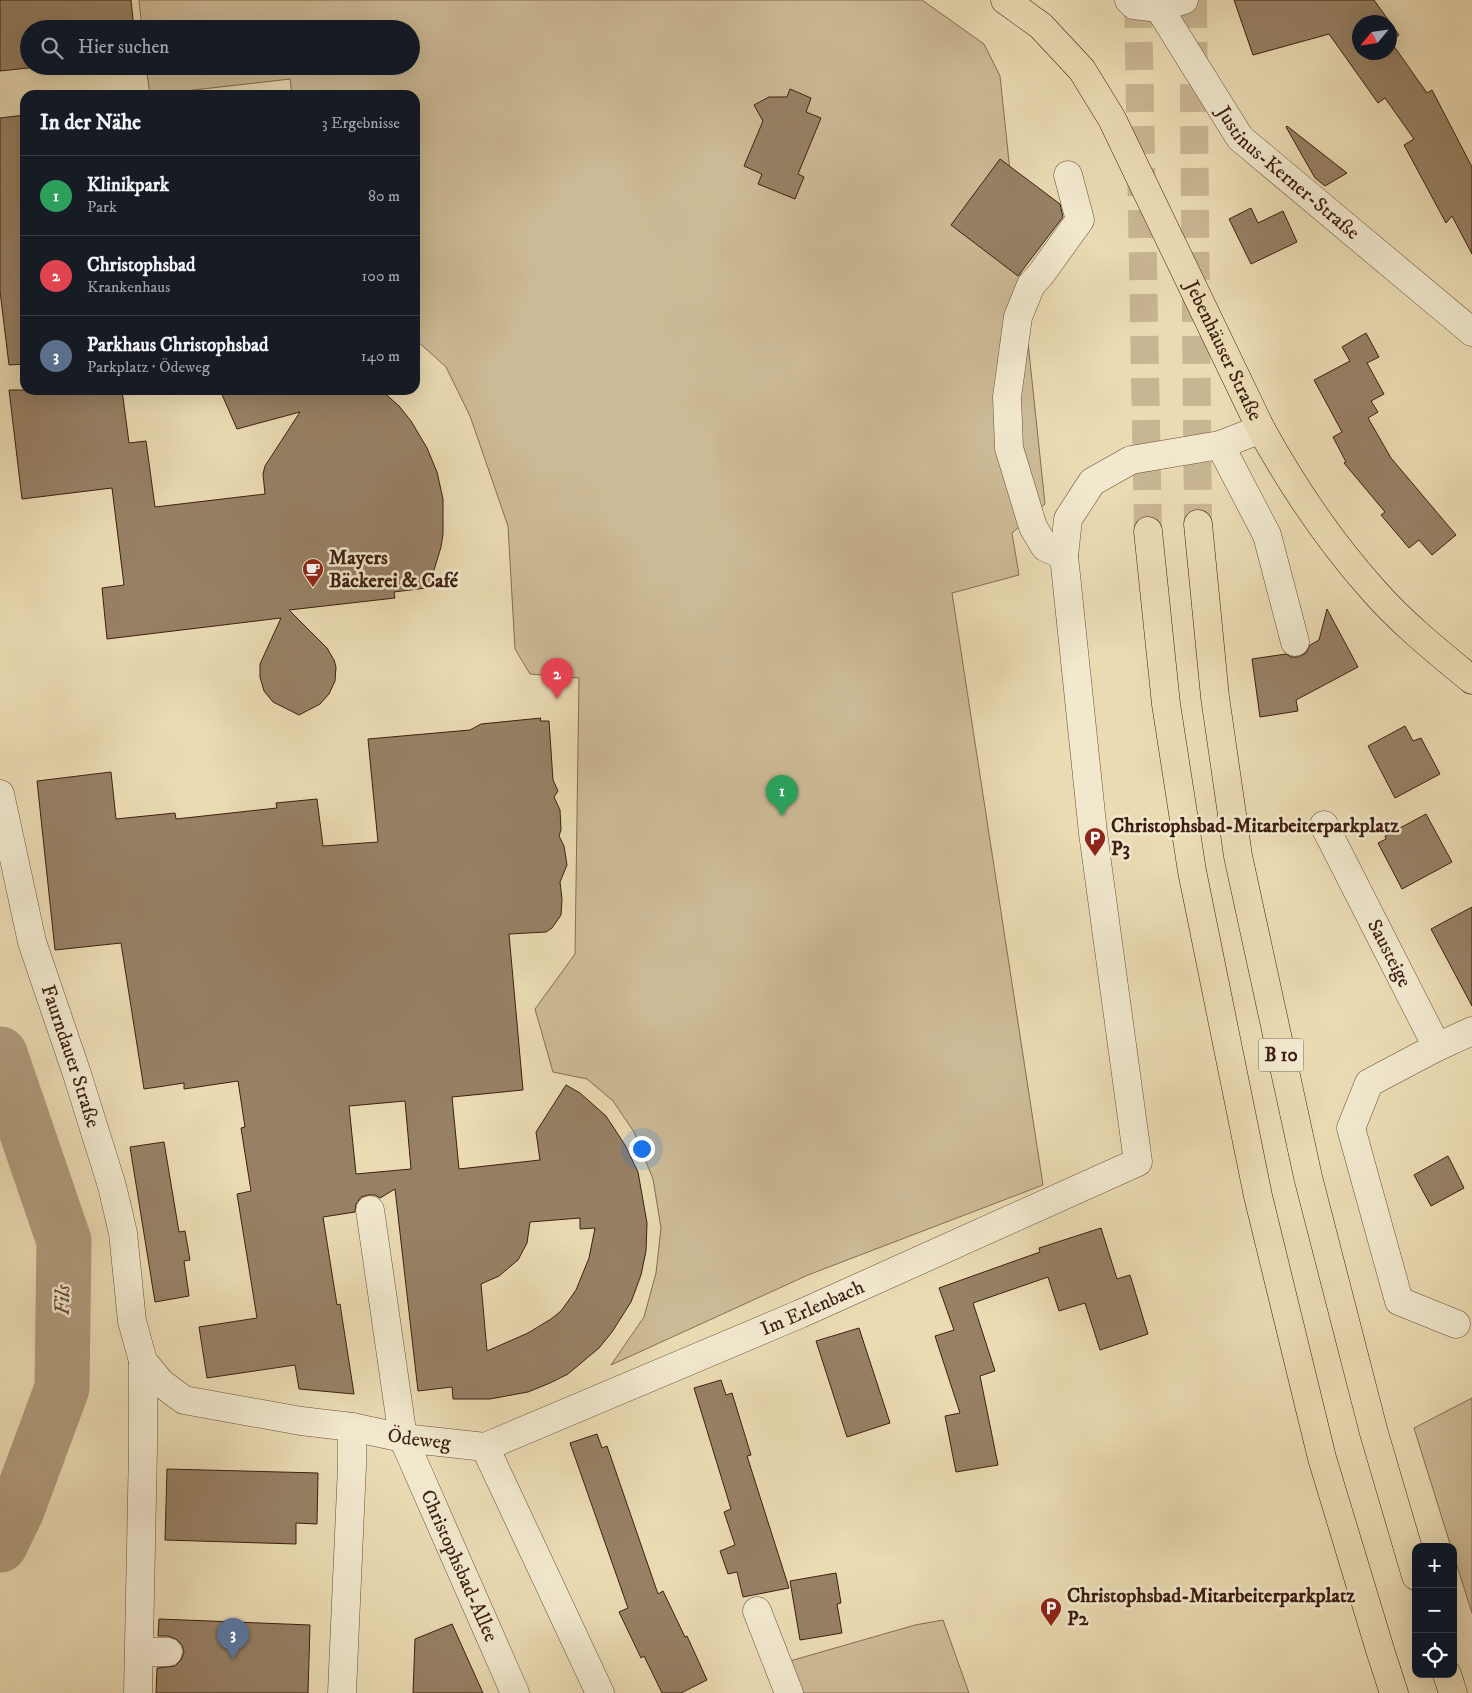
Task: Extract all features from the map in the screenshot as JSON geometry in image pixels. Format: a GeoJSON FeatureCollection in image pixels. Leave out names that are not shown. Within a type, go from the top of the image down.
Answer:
{"type":"FeatureCollection","features":[{"type":"Feature","properties":{"kind":"main road","name":"Jebenhäuser Straße"},"geometry":{"type":"LineString","coordinates":[[1005,0],[1042,26],[1082,70],[1112,119],[1261,429],[1303,500],[1374,592],[1428,644],[1472,680]]}},
{"type":"Feature","properties":{"kind":"main road","name":"B 10"},"geometry":{"type":"LineString","coordinates":[[1198,524],[1215,696],[1238,856],[1308,1177],[1374,1433],[1412,1562]]}},
{"type":"Feature","properties":{"kind":"main road","name":"B 10"},"geometry":{"type":"LineString","coordinates":[[1148,531],[1166,704],[1192,871],[1258,1196],[1322,1458],[1394,1693]]}},
{"type":"Feature","properties":{"kind":"main road"},"geometry":{"type":"LineString","coordinates":[[1448,1678],[1453,1693]]}},
{"type":"Feature","properties":{"kind":"street","name":"Justinus-Kerner-Straße"},"geometry":{"type":"LineString","coordinates":[[1129,0],[1134,5],[1172,4],[1240,138],[1472,332]]}},
{"type":"Feature","properties":{"kind":"street"},"geometry":{"type":"LineString","coordinates":[[1068,175],[1080,220],[1031,285],[1018,317],[1007,397],[1009,448],[1033,527],[1045,547],[1064,556],[1068,519],[1092,482],[1131,460],[1220,445],[1261,429]]}},
{"type":"Feature","properties":{"kind":"street"},"geometry":{"type":"LineString","coordinates":[[1220,445],[1267,536],[1295,642]]}},
{"type":"Feature","properties":{"kind":"street","name":"Im Erlenbach"},"geometry":{"type":"LineString","coordinates":[[485,1447],[800,1314],[1138,1162],[1093,833],[1064,556]]}},
{"type":"Feature","properties":{"kind":"street","name":"Faurndauer Straße"},"geometry":{"type":"LineString","coordinates":[[0,794],[32,942],[77,1074],[112,1186],[123,1233],[132,1321]]}},
{"type":"Feature","properties":{"kind":"street","name":"Sausteige"},"geometry":{"type":"LineString","coordinates":[[1324,825],[1437,1047]]}},
{"type":"Feature","properties":{"kind":"street"},"geometry":{"type":"LineString","coordinates":[[1456,1324],[1399,1301],[1351,1128],[1369,1083],[1472,1031]]}},
{"type":"Feature","properties":{"kind":"street","name":"Christophsbad-Allee"},"geometry":{"type":"LineString","coordinates":[[370,1210],[403,1438],[515,1693]]}},
{"type":"Feature","properties":{"kind":"street","name":"Ödeweg"},"geometry":{"type":"LineString","coordinates":[[132,1321],[143,1361],[161,1383],[184,1400],[301,1421],[352,1427],[403,1438],[485,1447]]}},
{"type":"Feature","properties":{"kind":"street"},"geometry":{"type":"LineString","coordinates":[[138,1693],[143,1361]]}},
{"type":"Feature","properties":{"kind":"street"},"geometry":{"type":"LineString","coordinates":[[342,1693],[352,1427]]}},
{"type":"Feature","properties":{"kind":"street"},"geometry":{"type":"LineString","coordinates":[[485,1447],[600,1693]]}},
{"type":"Feature","properties":{"kind":"street"},"geometry":{"type":"LineString","coordinates":[[757,1611],[789,1693]]}},
{"type":"Feature","properties":{"kind":"street"},"geometry":{"type":"LineString","coordinates":[[140,1652],[168,1652]]}},
{"type":"Feature","properties":{"kind":"shaded area"},"geometry":{"type":"Polygon","coordinates":[[[139,0],[922,0],[984,44],[1000,76],[1045,504],[1012,533],[1019,575],[952,593],[1043,1185],[808,1275],[611,1365],[644,1317],[656,1273],[661,1228],[653,1179],[634,1132],[613,1101],[587,1079],[553,1072],[535,1009],[575,954],[579,678],[530,674],[515,649],[508,526],[470,416],[446,367],[420,344],[420,90],[291,90],[290,79],[194,90],[149,90],[147,75],[420,75],[420,20],[141,20],[139,0]]]}},
{"type":"Feature","properties":{"kind":"shaded area"},"geometry":{"type":"Polygon","coordinates":[[[1472,1398],[1472,1613],[1457,1566],[1457,1543],[1450,1543],[1414,1428],[1472,1398]]]}},
{"type":"Feature","properties":{"kind":"shaded area"},"geometry":{"type":"Polygon","coordinates":[[[943,1620],[969,1693],[803,1693],[790,1661],[915,1625],[943,1620]]]}},
{"type":"Feature","properties":{"kind":"building"},"geometry":{"type":"Polygon","coordinates":[[[0,0],[131,0],[133,20],[20,20],[20,69],[0,71],[0,0]]]}},
{"type":"Feature","properties":{"kind":"building"},"geometry":{"type":"Polygon","coordinates":[[[1234,0],[1374,0],[1385,15],[1352,15],[1352,60],[1397,60],[1397,50],[1427,93],[1432,90],[1472,167],[1472,254],[1452,216],[1446,223],[1404,145],[1414,139],[1385,98],[1378,103],[1329,34],[1253,55],[1234,0]]]}},
{"type":"Feature","properties":{"kind":"building"},"geometry":{"type":"Polygon","coordinates":[[[790,89],[811,98],[806,112],[821,118],[798,174],[804,177],[795,199],[758,184],[762,174],[744,166],[763,121],[754,105],[769,97],[787,97],[790,89]]]}},
{"type":"Feature","properties":{"kind":"building"},"geometry":{"type":"Polygon","coordinates":[[[20,116],[20,364],[9,365],[0,291],[0,118],[20,116]]]}},
{"type":"Feature","properties":{"kind":"building"},"geometry":{"type":"Polygon","coordinates":[[[1287,126],[1347,173],[1325,186],[1315,178],[1287,126]]]}},
{"type":"Feature","properties":{"kind":"building"},"geometry":{"type":"Polygon","coordinates":[[[1000,159],[1060,204],[1063,217],[1018,276],[951,225],[1000,159]]]}},
{"type":"Feature","properties":{"kind":"building"},"geometry":{"type":"Polygon","coordinates":[[[1251,208],[1258,223],[1283,211],[1297,242],[1251,264],[1229,219],[1251,208]]]}},
{"type":"Feature","properties":{"kind":"building"},"geometry":{"type":"Polygon","coordinates":[[[1366,333],[1379,357],[1367,363],[1384,394],[1371,401],[1378,412],[1368,418],[1391,458],[1456,535],[1432,555],[1419,540],[1409,548],[1381,515],[1385,512],[1344,463],[1346,462],[1333,437],[1342,432],[1314,380],[1350,361],[1342,347],[1366,333]]]}},
{"type":"Feature","properties":{"kind":"building"},"geometry":{"type":"Polygon","coordinates":[[[9,390],[20,390],[20,395],[123,395],[129,443],[146,441],[155,507],[265,494],[263,474],[265,466],[300,412],[237,429],[222,395],[387,395],[399,406],[411,421],[427,448],[437,472],[443,499],[443,534],[431,580],[426,588],[394,592],[395,598],[289,610],[327,648],[336,667],[335,681],[329,694],[320,704],[299,715],[273,702],[264,691],[260,677],[260,664],[281,618],[107,639],[102,588],[124,585],[112,488],[22,499],[9,390]]]}},
{"type":"Feature","properties":{"kind":"building"},"geometry":{"type":"Polygon","coordinates":[[[1327,609],[1358,667],[1296,700],[1298,711],[1260,717],[1252,659],[1286,654],[1291,657],[1298,657],[1306,653],[1310,645],[1319,640],[1327,609]]]}},
{"type":"Feature","properties":{"kind":"building"},"geometry":{"type":"Polygon","coordinates":[[[541,718],[540,721],[549,721],[553,780],[558,791],[554,797],[560,810],[561,830],[559,836],[564,846],[567,865],[560,882],[561,915],[552,928],[546,932],[509,934],[523,1090],[452,1097],[459,1169],[540,1160],[536,1132],[566,1085],[580,1093],[606,1116],[625,1145],[638,1172],[647,1223],[646,1251],[641,1275],[631,1302],[612,1332],[599,1348],[568,1374],[550,1383],[528,1392],[490,1399],[453,1399],[452,1387],[418,1391],[395,1189],[380,1198],[375,1195],[361,1197],[356,1204],[355,1212],[323,1217],[337,1305],[340,1304],[354,1394],[299,1389],[295,1365],[207,1378],[199,1327],[257,1318],[237,1194],[251,1191],[241,1128],[245,1127],[238,1081],[184,1089],[184,1083],[144,1089],[121,943],[55,950],[37,781],[111,772],[116,819],[175,813],[176,819],[277,808],[276,803],[317,799],[323,846],[378,842],[368,739],[470,730],[481,724],[541,718]],[[405,1101],[349,1106],[356,1174],[411,1169],[405,1101]],[[580,1218],[530,1222],[527,1243],[518,1260],[499,1276],[481,1284],[487,1351],[528,1333],[551,1319],[561,1311],[576,1290],[589,1258],[595,1228],[580,1229],[580,1218]]]}},
{"type":"Feature","properties":{"kind":"building"},"geometry":{"type":"Polygon","coordinates":[[[1405,726],[1413,741],[1421,738],[1440,774],[1395,798],[1368,746],[1405,726]]]}},
{"type":"Feature","properties":{"kind":"building"},"geometry":{"type":"Polygon","coordinates":[[[1426,814],[1452,862],[1402,889],[1378,843],[1386,839],[1385,836],[1426,814]]]}},
{"type":"Feature","properties":{"kind":"building"},"geometry":{"type":"Polygon","coordinates":[[[1472,907],[1472,1006],[1431,929],[1472,907]]]}},
{"type":"Feature","properties":{"kind":"building"},"geometry":{"type":"Polygon","coordinates":[[[164,1142],[179,1232],[185,1231],[190,1260],[184,1261],[189,1296],[155,1302],[130,1147],[164,1142]]]}},
{"type":"Feature","properties":{"kind":"building"},"geometry":{"type":"Polygon","coordinates":[[[1448,1156],[1464,1188],[1431,1206],[1414,1175],[1448,1156]]]}},
{"type":"Feature","properties":{"kind":"building"},"geometry":{"type":"Polygon","coordinates":[[[1101,1228],[1117,1279],[1130,1275],[1148,1334],[1100,1350],[1085,1303],[1059,1311],[1048,1277],[973,1303],[995,1371],[980,1376],[998,1465],[956,1472],[945,1416],[960,1413],[935,1336],[954,1330],[939,1288],[1040,1252],[1039,1248],[1101,1228]]]}},
{"type":"Feature","properties":{"kind":"building"},"geometry":{"type":"Polygon","coordinates":[[[859,1328],[890,1423],[847,1437],[816,1341],[859,1328]]]}},
{"type":"Feature","properties":{"kind":"building"},"geometry":{"type":"Polygon","coordinates":[[[721,1380],[726,1395],[732,1393],[751,1455],[747,1456],[789,1588],[743,1597],[737,1572],[728,1574],[720,1551],[735,1545],[724,1512],[731,1509],[694,1388],[721,1380]]]}},
{"type":"Feature","properties":{"kind":"building"},"geometry":{"type":"Polygon","coordinates":[[[597,1434],[602,1448],[607,1446],[658,1594],[663,1591],[685,1637],[687,1636],[707,1680],[681,1693],[662,1693],[644,1656],[641,1658],[619,1612],[628,1608],[570,1443],[597,1434]]]}},
{"type":"Feature","properties":{"kind":"building"},"geometry":{"type":"Polygon","coordinates":[[[167,1469],[318,1473],[317,1524],[296,1523],[296,1544],[165,1540],[167,1469]]]}},
{"type":"Feature","properties":{"kind":"building"},"geometry":{"type":"Polygon","coordinates":[[[836,1573],[841,1603],[837,1604],[842,1633],[800,1640],[790,1581],[836,1573]]]}},
{"type":"Feature","properties":{"kind":"building"},"geometry":{"type":"Polygon","coordinates":[[[159,1619],[310,1625],[308,1693],[156,1693],[157,1668],[175,1666],[181,1660],[184,1652],[182,1645],[176,1639],[168,1636],[158,1636],[159,1619]]]}},
{"type":"Feature","properties":{"kind":"building"},"geometry":{"type":"Polygon","coordinates":[[[452,1624],[483,1693],[413,1693],[415,1639],[452,1624]]]}},
{"type":"Feature","properties":{"kind":"waterway","name":"Fils"},"geometry":{"type":"LineString","coordinates":[[0,1054],[64,1241],[62,1388],[17,1510],[0,1545]]}},
{"type":"Feature","properties":{"kind":"tunnel"},"geometry":{"type":"LineString","coordinates":[[1138,0],[1148,531]]}},
{"type":"Feature","properties":{"kind":"tunnel"},"geometry":{"type":"LineString","coordinates":[[1193,0],[1198,524]]}},
{"type":"Feature","properties":{"kind":"place","name":"Mayers Bäckerei & Café"},"geometry":{"type":"Point","coordinates":[313,588]}},
{"type":"Feature","properties":{"kind":"place","name":"Christophsbad"},"geometry":{"type":"Point","coordinates":[557,699]}},
{"type":"Feature","properties":{"kind":"place","name":"Klinikpark"},"geometry":{"type":"Point","coordinates":[782,816]}},
{"type":"Feature","properties":{"kind":"place","name":"Christophsbad-Mitarbeiterparkplatz P3"},"geometry":{"type":"Point","coordinates":[1095,857]}},
{"type":"Feature","properties":{"kind":"place","name":"Christophsbad-Mitarbeiterparkplatz P2"},"geometry":{"type":"Point","coordinates":[1051,1627]}},
{"type":"Feature","properties":{"kind":"place","name":"Parkhaus Christophsbad"},"geometry":{"type":"Point","coordinates":[233,1659]}}]}
